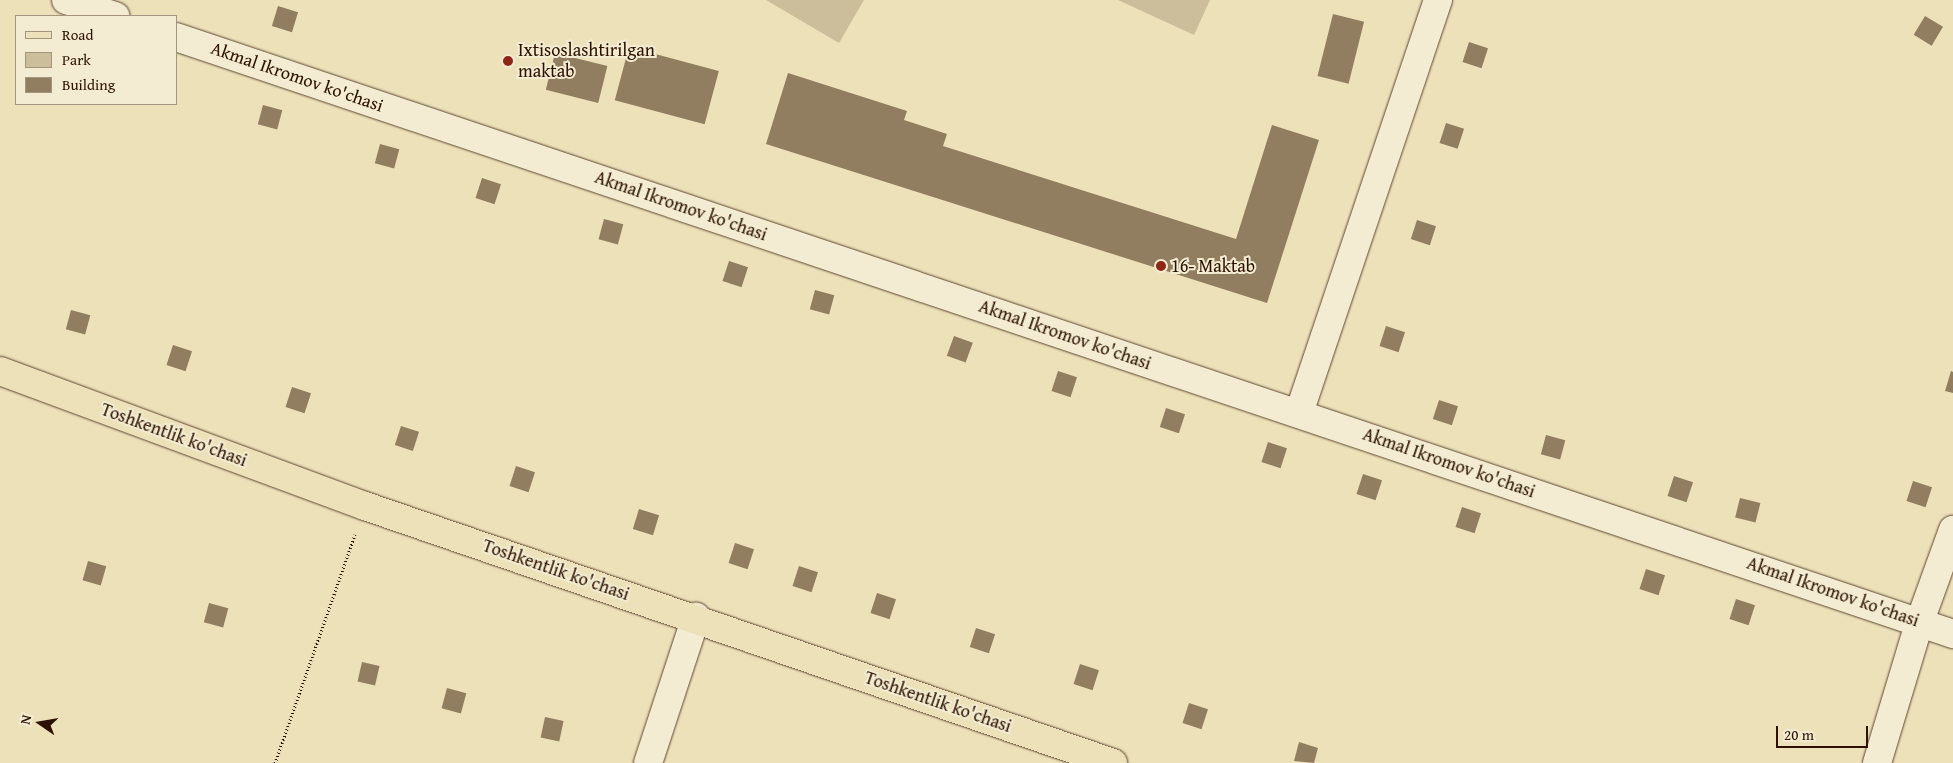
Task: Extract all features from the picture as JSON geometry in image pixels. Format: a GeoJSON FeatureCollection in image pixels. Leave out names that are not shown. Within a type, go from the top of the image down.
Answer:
{"type":"FeatureCollection","features":[{"type":"Feature","properties":{"kind":"main road","name":"Toshkentlik ko'chasi"},"geometry":{"type":"LineString","coordinates":[[0,370],[365,506],[696,617],[1114,763]]}},
{"type":"Feature","properties":{"kind":"street"},"geometry":{"type":"LineString","coordinates":[[66,0],[112,15]]}},
{"type":"Feature","properties":{"kind":"street"},"geometry":{"type":"LineString","coordinates":[[1299,413],[1438,0]]}},
{"type":"Feature","properties":{"kind":"street","name":"Akmal Ikromov ko'chasi"},"geometry":{"type":"LineString","coordinates":[[178,38],[1920,621],[1953,634]]}},
{"type":"Feature","properties":{"kind":"street"},"geometry":{"type":"LineString","coordinates":[[1877,763],[1920,621],[1953,530]]}},
{"type":"Feature","properties":{"kind":"street"},"geometry":{"type":"LineString","coordinates":[[648,763],[696,617]]}},
{"type":"Feature","properties":{"kind":"path"},"geometry":{"type":"LineString","coordinates":[[275,763],[365,506]]}},
{"type":"Feature","properties":{"kind":"green space"},"geometry":{"type":"Polygon","coordinates":[[[766,0],[864,0],[839,43],[766,0]]]}},
{"type":"Feature","properties":{"kind":"green space"},"geometry":{"type":"Polygon","coordinates":[[[1118,0],[1210,0],[1194,35],[1118,0]]]}},
{"type":"Feature","properties":{"kind":"building"},"geometry":{"type":"Polygon","coordinates":[[[278,6],[298,12],[292,32],[272,26],[278,6]]]}},
{"type":"Feature","properties":{"kind":"building"},"geometry":{"type":"Polygon","coordinates":[[[1333,14],[1364,22],[1349,84],[1318,76],[1333,14]]]}},
{"type":"Feature","properties":{"kind":"building"},"geometry":{"type":"Polygon","coordinates":[[[1925,16],[1943,27],[1932,46],[1914,35],[1925,16]]]}},
{"type":"Feature","properties":{"kind":"building"},"geometry":{"type":"Polygon","coordinates":[[[1469,42],[1488,48],[1482,68],[1463,62],[1469,42]]]}},
{"type":"Feature","properties":{"kind":"building"},"geometry":{"type":"Polygon","coordinates":[[[629,47],[719,71],[705,124],[615,100],[629,47]]]}},
{"type":"Feature","properties":{"kind":"building"},"geometry":{"type":"Polygon","coordinates":[[[555,53],[607,66],[598,103],[546,90],[555,53]]]}},
{"type":"Feature","properties":{"kind":"building"},"geometry":{"type":"Polygon","coordinates":[[[788,73],[907,111],[904,120],[947,134],[943,146],[1236,239],[1272,125],[1319,140],[1267,303],[766,144],[788,73]]]}},
{"type":"Feature","properties":{"kind":"building"},"geometry":{"type":"Polygon","coordinates":[[[263,105],[282,110],[277,129],[258,124],[263,105]]]}},
{"type":"Feature","properties":{"kind":"building"},"geometry":{"type":"Polygon","coordinates":[[[1446,123],[1464,129],[1458,149],[1440,143],[1446,123]]]}},
{"type":"Feature","properties":{"kind":"building"},"geometry":{"type":"Polygon","coordinates":[[[380,144],[399,149],[394,168],[375,163],[380,144]]]}},
{"type":"Feature","properties":{"kind":"building"},"geometry":{"type":"Polygon","coordinates":[[[482,178],[501,184],[495,204],[476,198],[482,178]]]}},
{"type":"Feature","properties":{"kind":"building"},"geometry":{"type":"Polygon","coordinates":[[[604,219],[623,224],[618,244],[599,239],[604,219]]]}},
{"type":"Feature","properties":{"kind":"building"},"geometry":{"type":"Polygon","coordinates":[[[1417,220],[1436,226],[1430,245],[1411,239],[1417,220]]]}},
{"type":"Feature","properties":{"kind":"building"},"geometry":{"type":"Polygon","coordinates":[[[729,261],[748,267],[742,287],[723,281],[729,261]]]}},
{"type":"Feature","properties":{"kind":"building"},"geometry":{"type":"Polygon","coordinates":[[[815,290],[834,295],[829,314],[810,309],[815,290]]]}},
{"type":"Feature","properties":{"kind":"building"},"geometry":{"type":"Polygon","coordinates":[[[71,310],[90,315],[85,334],[66,329],[71,310]]]}},
{"type":"Feature","properties":{"kind":"building"},"geometry":{"type":"Polygon","coordinates":[[[1386,326],[1405,332],[1399,352],[1380,346],[1386,326]]]}},
{"type":"Feature","properties":{"kind":"building"},"geometry":{"type":"Polygon","coordinates":[[[954,336],[973,343],[966,363],[947,356],[954,336]]]}},
{"type":"Feature","properties":{"kind":"building"},"geometry":{"type":"Polygon","coordinates":[[[173,345],[192,351],[186,371],[167,365],[173,345]]]}},
{"type":"Feature","properties":{"kind":"building"},"geometry":{"type":"Polygon","coordinates":[[[1058,371],[1077,377],[1071,397],[1052,391],[1058,371]]]}},
{"type":"Feature","properties":{"kind":"building"},"geometry":{"type":"Polygon","coordinates":[[[1951,371],[1953,372],[1953,393],[1945,391],[1951,371]]]}},
{"type":"Feature","properties":{"kind":"building"},"geometry":{"type":"Polygon","coordinates":[[[292,387],[311,393],[305,413],[286,407],[292,387]]]}},
{"type":"Feature","properties":{"kind":"building"},"geometry":{"type":"Polygon","coordinates":[[[1439,400],[1458,406],[1452,425],[1433,419],[1439,400]]]}},
{"type":"Feature","properties":{"kind":"building"},"geometry":{"type":"Polygon","coordinates":[[[1166,408],[1185,414],[1179,433],[1160,427],[1166,408]]]}},
{"type":"Feature","properties":{"kind":"building"},"geometry":{"type":"Polygon","coordinates":[[[401,426],[419,432],[413,451],[395,445],[401,426]]]}},
{"type":"Feature","properties":{"kind":"building"},"geometry":{"type":"Polygon","coordinates":[[[1546,435],[1565,440],[1560,459],[1541,454],[1546,435]]]}},
{"type":"Feature","properties":{"kind":"building"},"geometry":{"type":"Polygon","coordinates":[[[1268,442],[1287,448],[1281,468],[1262,462],[1268,442]]]}},
{"type":"Feature","properties":{"kind":"building"},"geometry":{"type":"Polygon","coordinates":[[[516,466],[535,472],[529,492],[510,486],[516,466]]]}},
{"type":"Feature","properties":{"kind":"building"},"geometry":{"type":"Polygon","coordinates":[[[1363,474],[1382,480],[1376,500],[1357,494],[1363,474]]]}},
{"type":"Feature","properties":{"kind":"building"},"geometry":{"type":"Polygon","coordinates":[[[1674,476],[1693,482],[1687,502],[1668,496],[1674,476]]]}},
{"type":"Feature","properties":{"kind":"building"},"geometry":{"type":"Polygon","coordinates":[[[1913,481],[1932,487],[1926,507],[1907,501],[1913,481]]]}},
{"type":"Feature","properties":{"kind":"building"},"geometry":{"type":"Polygon","coordinates":[[[1740,498],[1760,503],[1756,522],[1735,517],[1740,498]]]}},
{"type":"Feature","properties":{"kind":"building"},"geometry":{"type":"Polygon","coordinates":[[[1462,507],[1481,513],[1475,533],[1456,527],[1462,507]]]}},
{"type":"Feature","properties":{"kind":"building"},"geometry":{"type":"Polygon","coordinates":[[[639,509],[659,515],[653,535],[633,529],[639,509]]]}},
{"type":"Feature","properties":{"kind":"building"},"geometry":{"type":"Polygon","coordinates":[[[735,543],[754,549],[748,569],[729,563],[735,543]]]}},
{"type":"Feature","properties":{"kind":"building"},"geometry":{"type":"Polygon","coordinates":[[[88,561],[106,566],[101,585],[82,580],[88,561]]]}},
{"type":"Feature","properties":{"kind":"building"},"geometry":{"type":"Polygon","coordinates":[[[799,566],[818,572],[812,592],[793,586],[799,566]]]}},
{"type":"Feature","properties":{"kind":"building"},"geometry":{"type":"Polygon","coordinates":[[[1646,569],[1665,575],[1659,595],[1640,589],[1646,569]]]}},
{"type":"Feature","properties":{"kind":"building"},"geometry":{"type":"Polygon","coordinates":[[[877,593],[896,599],[890,619],[871,613],[877,593]]]}},
{"type":"Feature","properties":{"kind":"building"},"geometry":{"type":"Polygon","coordinates":[[[1736,599],[1755,605],[1749,625],[1730,619],[1736,599]]]}},
{"type":"Feature","properties":{"kind":"building"},"geometry":{"type":"Polygon","coordinates":[[[209,603],[228,608],[223,627],[204,622],[209,603]]]}},
{"type":"Feature","properties":{"kind":"building"},"geometry":{"type":"Polygon","coordinates":[[[976,628],[995,634],[989,653],[970,647],[976,628]]]}},
{"type":"Feature","properties":{"kind":"building"},"geometry":{"type":"Polygon","coordinates":[[[362,662],[380,666],[375,686],[358,681],[362,662]]]}},
{"type":"Feature","properties":{"kind":"building"},"geometry":{"type":"Polygon","coordinates":[[[1080,664],[1099,670],[1093,690],[1074,684],[1080,664]]]}},
{"type":"Feature","properties":{"kind":"building"},"geometry":{"type":"Polygon","coordinates":[[[447,688],[466,693],[461,713],[442,708],[447,688]]]}},
{"type":"Feature","properties":{"kind":"building"},"geometry":{"type":"Polygon","coordinates":[[[1189,703],[1208,709],[1202,729],[1183,723],[1189,703]]]}},
{"type":"Feature","properties":{"kind":"building"},"geometry":{"type":"Polygon","coordinates":[[[545,717],[564,721],[559,741],[541,738],[545,717]]]}},
{"type":"Feature","properties":{"kind":"building"},"geometry":{"type":"Polygon","coordinates":[[[1299,742],[1318,748],[1314,763],[1294,761],[1299,742]]]}},
{"type":"Feature","properties":{"kind":"place","name":"Ixtisoslashtirilgan maktab"},"geometry":{"type":"Point","coordinates":[508,61]}},
{"type":"Feature","properties":{"kind":"place","name":"16- Maktab"},"geometry":{"type":"Point","coordinates":[1161,266]}}]}
